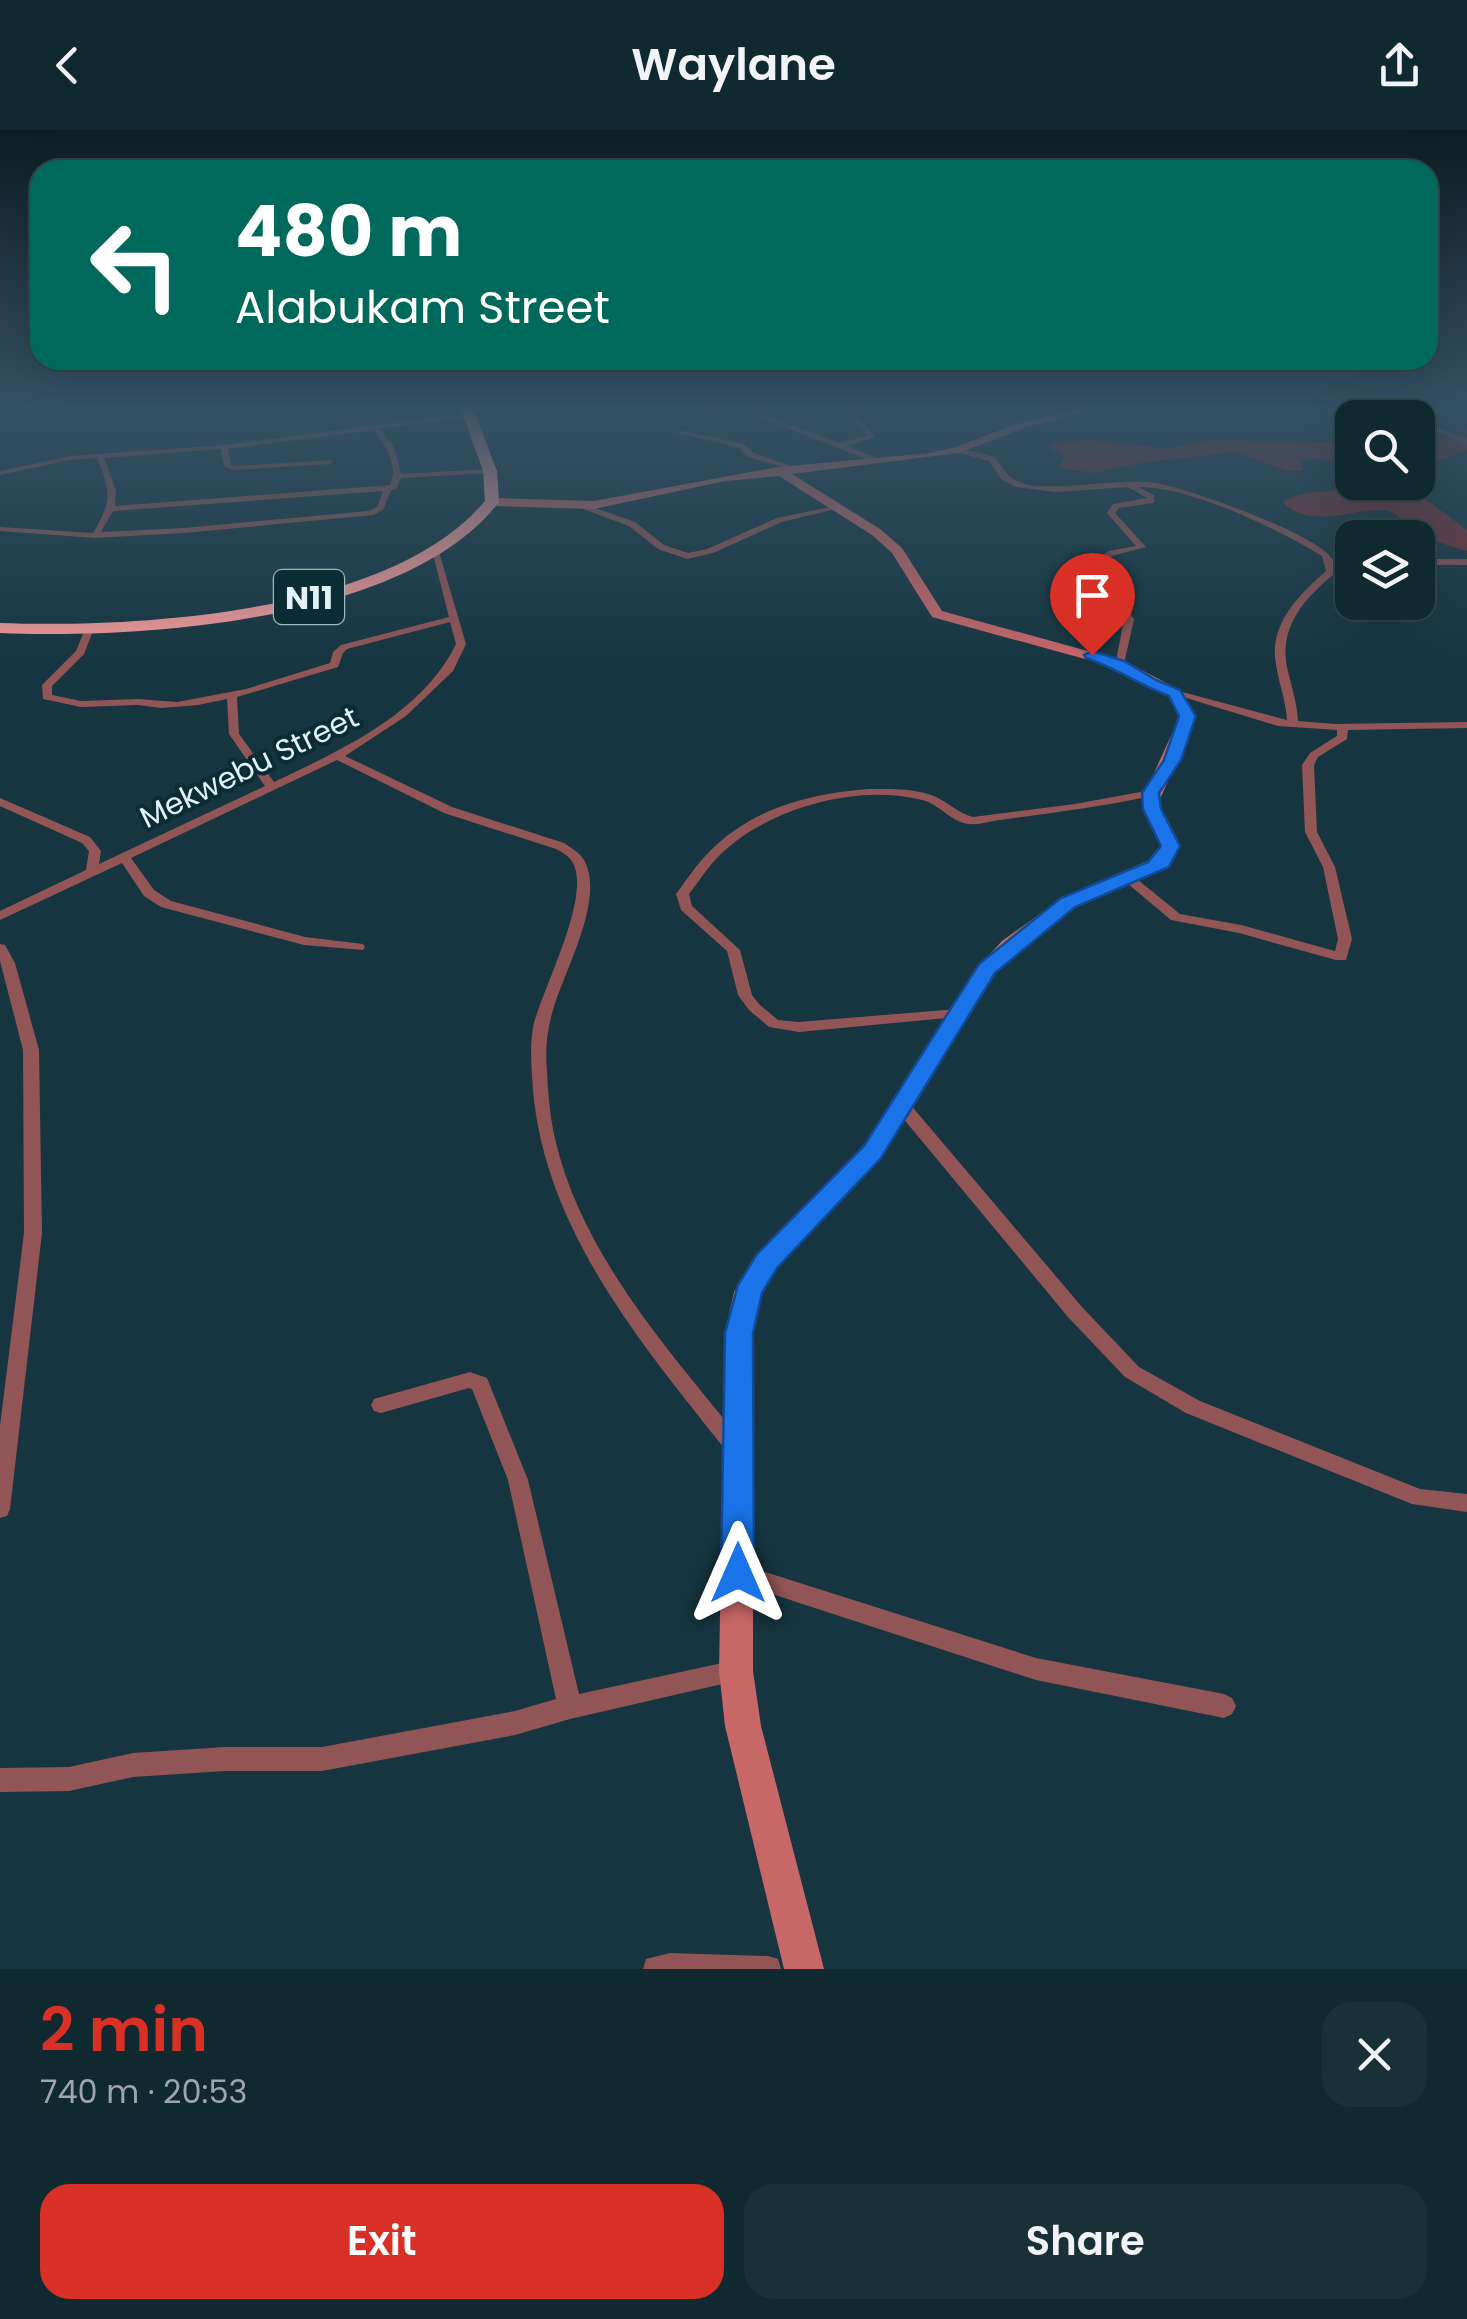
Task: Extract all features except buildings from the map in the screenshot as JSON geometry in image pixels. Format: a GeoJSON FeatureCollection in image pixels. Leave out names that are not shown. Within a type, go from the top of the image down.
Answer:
{"type":"FeatureCollection","features":[{"type":"Feature","properties":{"kind":"highway"},"geometry":{"type":"LineString","coordinates":[[491,492],[492,502]]}},
{"type":"Feature","properties":{"kind":"highway","name":"N11"},"geometry":{"type":"LineString","coordinates":[[0,628],[88,630],[154,625],[284,603],[362,582],[435,552],[468,530],[492,502]]}},
{"type":"Feature","properties":{"kind":"street"},"geometry":{"type":"LineString","coordinates":[[96,536],[112,509],[115,492]]}},
{"type":"Feature","properties":{"kind":"street"},"geometry":{"type":"LineString","coordinates":[[112,509],[339,492]]}},
{"type":"Feature","properties":{"kind":"street"},"geometry":{"type":"LineString","coordinates":[[0,529],[40,536],[96,536],[370,513],[380,508],[386,492]]}},
{"type":"Feature","properties":{"kind":"street"},"geometry":{"type":"LineString","coordinates":[[492,502],[584,506],[661,492]]}},
{"type":"Feature","properties":{"kind":"street"},"geometry":{"type":"LineString","coordinates":[[818,492],[897,550],[937,614],[953,624],[1005,632],[1119,664],[1150,684],[1244,716],[1342,726],[1467,725]]}},
{"type":"Feature","properties":{"kind":"street"},"geometry":{"type":"LineString","coordinates":[[1119,664],[1129,619],[1108,590],[1085,572],[1085,566],[1112,553],[1142,547],[1111,513],[1116,506],[1151,501],[1139,492]]}},
{"type":"Feature","properties":{"kind":"street"},"geometry":{"type":"LineString","coordinates":[[1180,492],[1318,549],[1335,562]]}},
{"type":"Feature","properties":{"kind":"street"},"geometry":{"type":"LineString","coordinates":[[232,524],[234,500]]}},
{"type":"Feature","properties":{"kind":"street"},"geometry":{"type":"LineString","coordinates":[[584,506],[632,524],[661,546],[687,556],[710,551],[780,520],[840,508]]}},
{"type":"Feature","properties":{"kind":"street","name":"Mekwebu Street"},"geometry":{"type":"LineString","coordinates":[[0,916],[337,756],[402,714],[448,669],[460,644],[435,552]]}},
{"type":"Feature","properties":{"kind":"street"},"geometry":{"type":"LineString","coordinates":[[1293,724],[1292,695],[1279,652],[1292,609],[1331,572],[1331,562]]}},
{"type":"Feature","properties":{"kind":"street"},"geometry":{"type":"LineString","coordinates":[[1435,562],[1467,562]]}},
{"type":"Feature","properties":{"kind":"street"},"geometry":{"type":"LineString","coordinates":[[88,630],[82,652],[47,685],[47,696],[77,704],[161,705],[232,693],[328,668],[344,648],[454,618]]}},
{"type":"Feature","properties":{"kind":"street"},"geometry":{"type":"LineString","coordinates":[[232,693],[234,734],[272,787]]}},
{"type":"Feature","properties":{"kind":"street"},"geometry":{"type":"LineString","coordinates":[[804,1969],[743,1726],[736,1671],[739,1333],[748,1292],[767,1261],[872,1152],[986,969],[1009,945],[1068,902],[1162,862],[1170,846],[1152,809],[1150,793],[1172,760],[1188,716],[1175,693]]}},
{"type":"Feature","properties":{"kind":"street"},"geometry":{"type":"LineString","coordinates":[[1188,716],[1244,716]]}},
{"type":"Feature","properties":{"kind":"street"},"geometry":{"type":"LineString","coordinates":[[1127,878],[1176,916],[1241,929],[1334,957],[1344,955],[1342,921],[1329,867],[1311,832],[1308,807],[1309,761],[1343,736],[1342,726]]}},
{"type":"Feature","properties":{"kind":"street"},"geometry":{"type":"LineString","coordinates":[[337,756],[448,810],[560,846],[572,853],[582,868],[581,902],[541,1023],[541,1126],[579,1227],[649,1339],[736,1448]]}},
{"type":"Feature","properties":{"kind":"street"},"geometry":{"type":"LineString","coordinates":[[957,1013],[800,1027],[774,1024],[745,995],[733,950],[686,907],[682,894],[720,848],[743,830],[774,812],[828,796],[913,794],[941,801],[962,818],[974,820],[1024,816],[1150,793]]}},
{"type":"Feature","properties":{"kind":"street"},"geometry":{"type":"LineString","coordinates":[[0,802],[86,840],[96,851],[92,872]]}},
{"type":"Feature","properties":{"kind":"street"},"geometry":{"type":"LineString","coordinates":[[124,857],[149,894],[166,904],[304,941],[358,947]]}},
{"type":"Feature","properties":{"kind":"street"},"geometry":{"type":"LineString","coordinates":[[0,948],[8,963],[31,1050],[33,1233],[0,1509]]}},
{"type":"Feature","properties":{"kind":"street"},"geometry":{"type":"LineString","coordinates":[[903,1107],[1075,1312],[1132,1372],[1192,1407],[1419,1498],[1467,1504]]}},
{"type":"Feature","properties":{"kind":"street"},"geometry":{"type":"LineString","coordinates":[[381,1405],[470,1380],[480,1384],[518,1480],[570,1707]]}},
{"type":"Feature","properties":{"kind":"street"},"geometry":{"type":"LineString","coordinates":[[738,1573],[1036,1669],[1224,1706]]}},
{"type":"Feature","properties":{"kind":"street"},"geometry":{"type":"LineString","coordinates":[[0,1780],[69,1779],[133,1766],[226,1759],[322,1759],[515,1724],[570,1707],[736,1671]]}},
{"type":"Feature","properties":{"kind":"street"},"geometry":{"type":"LineString","coordinates":[[656,1969],[768,1969]]}},
{"type":"Feature","properties":{"kind":"shaded area"},"geometry":{"type":"Polygon","coordinates":[[[1335,492],[1335,500],[1427,500],[1467,530],[1467,551],[1435,540],[1435,520],[1403,520],[1388,511],[1371,510],[1306,515],[1283,503],[1335,492]]]}},
{"type":"Feature","properties":{"kind":"route"},"geometry":{"type":"LineString","coordinates":[[738,1573],[739,1333],[748,1292],[767,1261],[872,1152],[986,969],[1009,945],[1068,902],[1155,866],[1166,857],[1168,836],[1152,809],[1150,793],[1172,760],[1188,716],[1175,693],[1150,684],[1119,664],[1092,655]]}}]}
